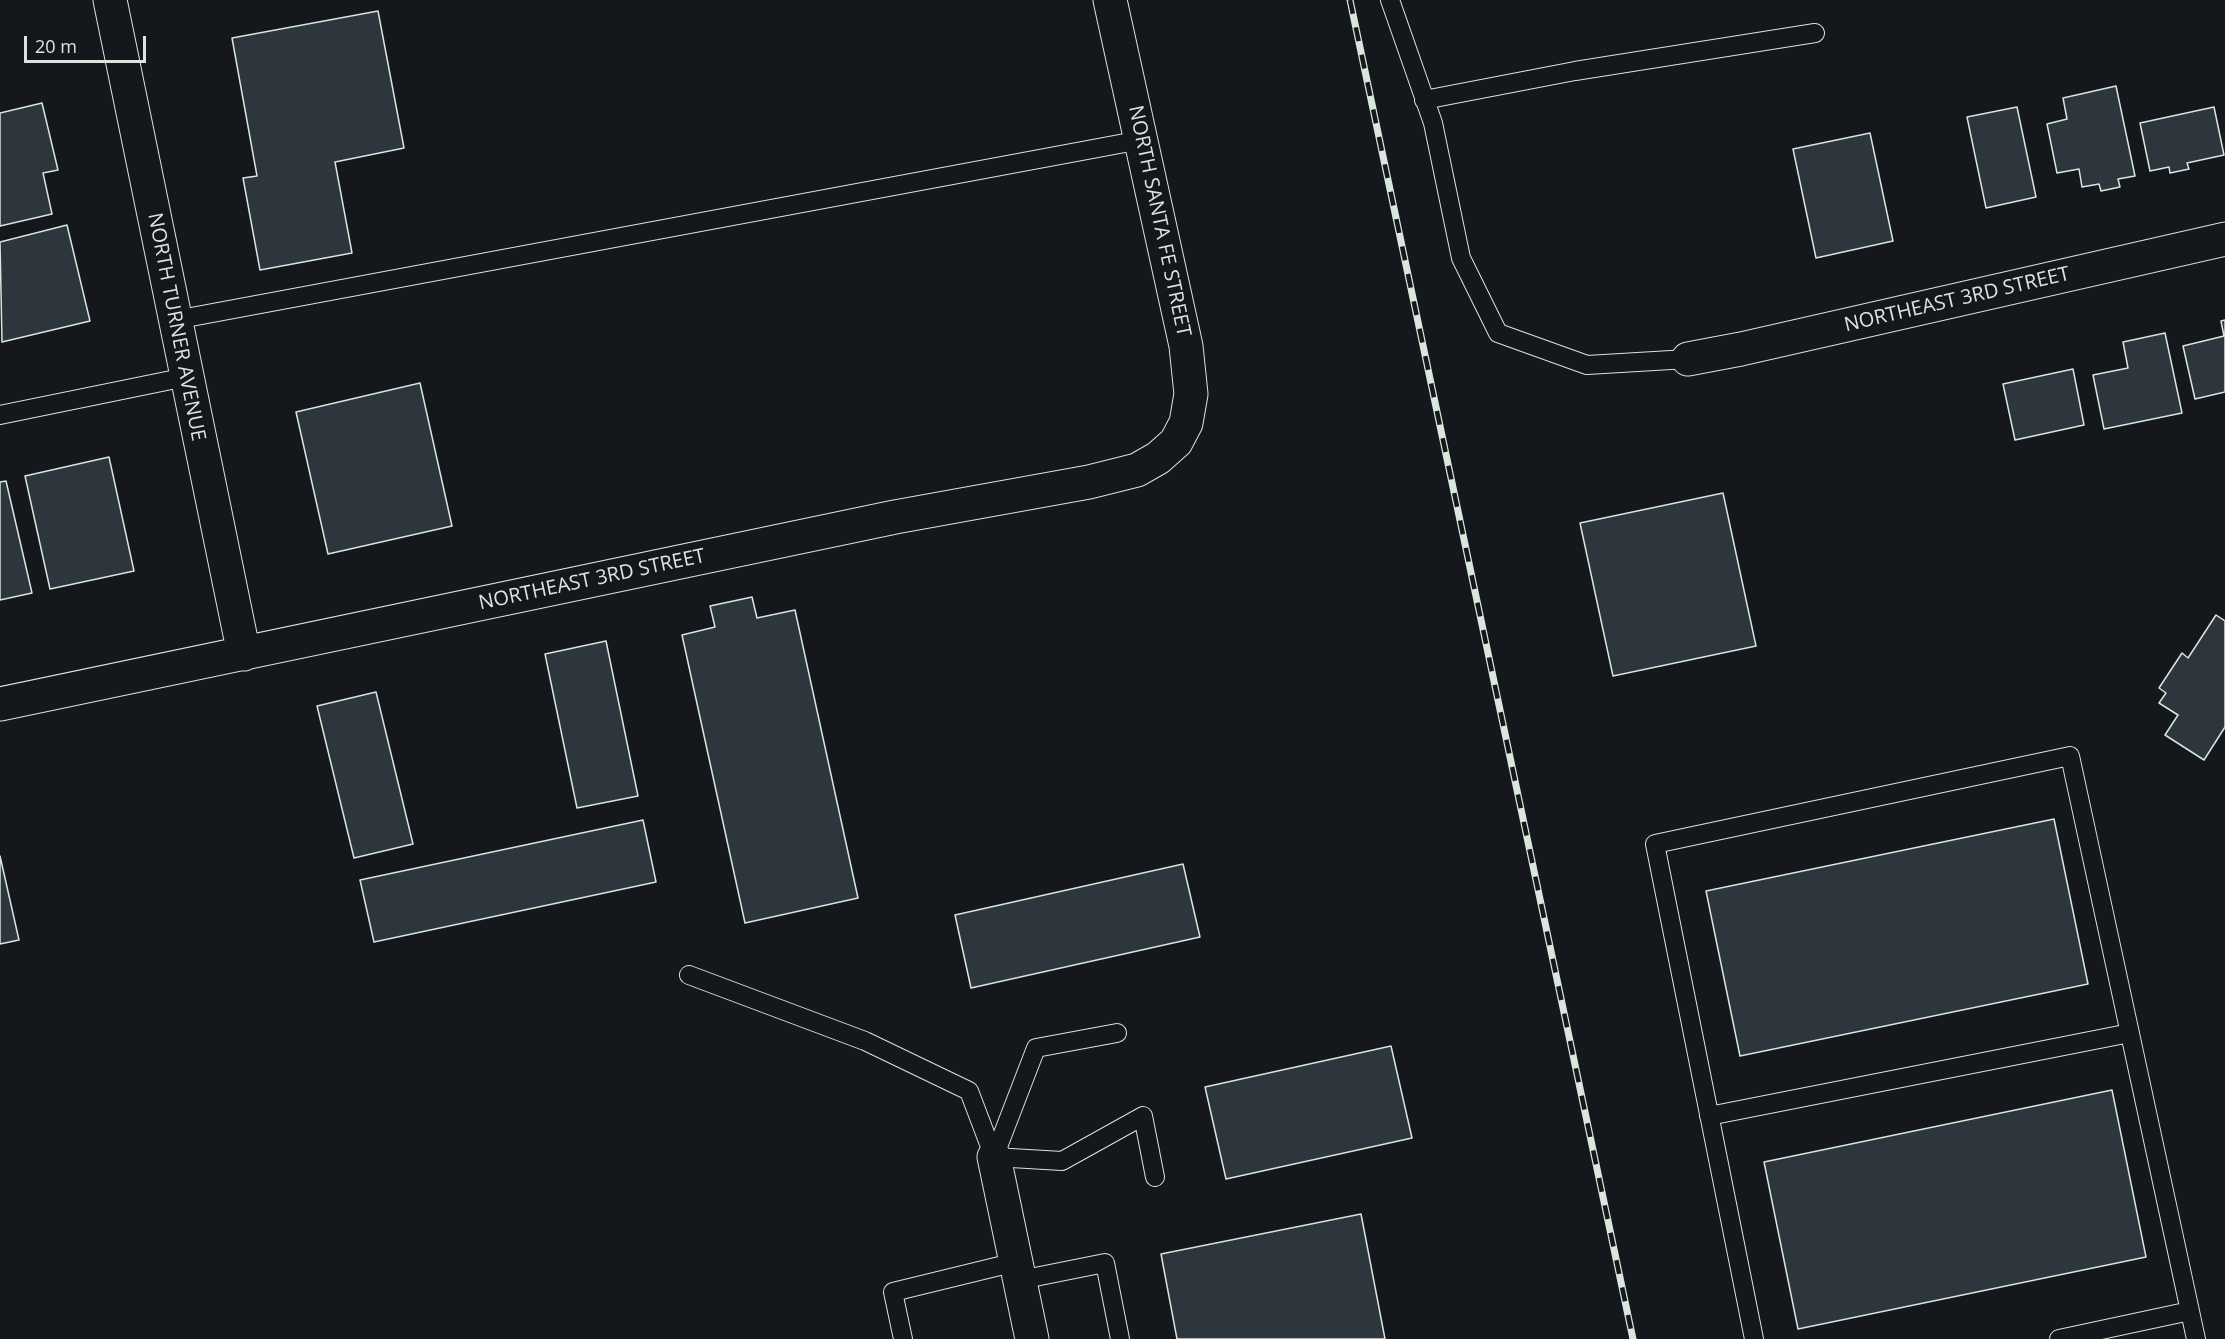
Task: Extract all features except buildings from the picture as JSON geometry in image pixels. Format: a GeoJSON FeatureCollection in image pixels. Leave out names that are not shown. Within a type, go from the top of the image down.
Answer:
{"type":"FeatureCollection","features":[{"type":"Feature","properties":{"kind":"street","name":"NORTH TURNER AVENUE"},"geometry":{"type":"LineString","coordinates":[[110,0],[244,654]]}},
{"type":"Feature","properties":{"kind":"street","name":"NORTH SANTA FE STREET"},"geometry":{"type":"LineString","coordinates":[[1110,0],[1186,346],[1191,394],[1186,423],[1176,442]]}},
{"type":"Feature","properties":{"kind":"street","name":"NORTHEAST 3RD STREET"},"geometry":{"type":"LineString","coordinates":[[1688,358],[1742,349],[2225,239]]}},
{"type":"Feature","properties":{"kind":"street","name":"NORTHEAST 3RD STREET"},"geometry":{"type":"LineString","coordinates":[[0,704],[862,523],[1089,482],[1137,470],[1158,458],[1176,442]]}},
{"type":"Feature","properties":{"kind":"street"},"geometry":{"type":"LineString","coordinates":[[993,1157],[1032,1339]]}},
{"type":"Feature","properties":{"kind":"lane"},"geometry":{"type":"LineString","coordinates":[[1390,0],[1433,123],[1461,258],[1498,333],[1587,365],[1688,358]]}},
{"type":"Feature","properties":{"kind":"lane"},"geometry":{"type":"LineString","coordinates":[[1424,100],[1575,71],[1815,33]]}},
{"type":"Feature","properties":{"kind":"lane"},"geometry":{"type":"LineString","coordinates":[[175,320],[1141,140]]}},
{"type":"Feature","properties":{"kind":"lane"},"geometry":{"type":"LineString","coordinates":[[0,415],[186,376]]}},
{"type":"Feature","properties":{"kind":"lane"},"geometry":{"type":"LineString","coordinates":[[1754,1339],[1655,844],[2070,756],[2196,1339]]}},
{"type":"Feature","properties":{"kind":"lane"},"geometry":{"type":"LineString","coordinates":[[690,975],[865,1041],[969,1091],[993,1157]]}},
{"type":"Feature","properties":{"kind":"lane"},"geometry":{"type":"LineString","coordinates":[[993,1157],[1036,1048],[1117,1033]]}},
{"type":"Feature","properties":{"kind":"lane"},"geometry":{"type":"LineString","coordinates":[[1709,1116],[2130,1033]]}},
{"type":"Feature","properties":{"kind":"lane"},"geometry":{"type":"LineString","coordinates":[[993,1157],[1062,1161],[1143,1116],[1155,1177]]}},
{"type":"Feature","properties":{"kind":"lane"},"geometry":{"type":"LineString","coordinates":[[903,1339],[894,1292],[1018,1271],[1105,1263],[1120,1339]]}},
{"type":"Feature","properties":{"kind":"lane"},"geometry":{"type":"LineString","coordinates":[[2059,1339],[2190,1311]]}},
{"type":"Feature","properties":{"kind":"railway"},"geometry":{"type":"LineString","coordinates":[[1350,0],[1633,1339]]}}]}
